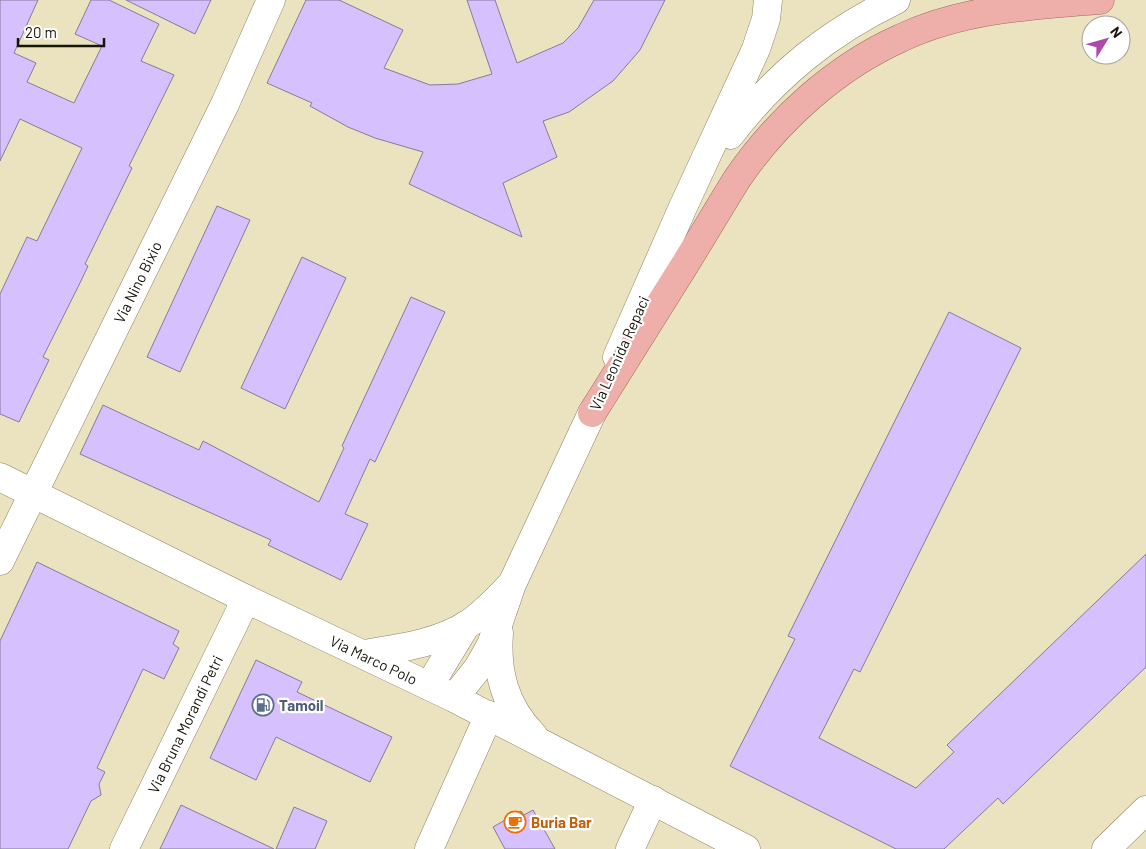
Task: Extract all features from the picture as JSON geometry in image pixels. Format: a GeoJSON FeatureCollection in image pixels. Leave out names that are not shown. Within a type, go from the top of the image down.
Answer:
{"type":"FeatureCollection","features":[{"type":"Feature","properties":{"kind":"highway"},"geometry":{"type":"LineString","coordinates":[[592,414],[738,178],[784,123],[826,85],[851,65],[916,31],[960,18],[1044,4],[1100,0]]}},
{"type":"Feature","properties":{"kind":"street","name":"Via Nino Bixio"},"geometry":{"type":"LineString","coordinates":[[0,561],[225,104],[272,0]]}},
{"type":"Feature","properties":{"kind":"street","name":"Via Leonida Repaci"},"geometry":{"type":"LineString","coordinates":[[454,698],[478,668],[499,628],[512,584],[592,414],[683,207],[700,174],[756,49],[766,18],[768,0]]}},
{"type":"Feature","properties":{"kind":"street"},"geometry":{"type":"LineString","coordinates":[[700,174],[754,103],[781,75],[846,27],[896,0]]}},
{"type":"Feature","properties":{"kind":"street","name":"Via Marco Polo"},"geometry":{"type":"LineString","coordinates":[[0,477],[246,599],[454,698],[746,849]]}},
{"type":"Feature","properties":{"kind":"street"},"geometry":{"type":"LineString","coordinates":[[364,654],[413,645],[446,635],[466,625],[512,584]]}},
{"type":"Feature","properties":{"kind":"street","name":"Via Bruna Morandi Petri"},"geometry":{"type":"LineString","coordinates":[[124,849],[246,599]]}},
{"type":"Feature","properties":{"kind":"street"},"geometry":{"type":"LineString","coordinates":[[428,686],[466,625]]}},
{"type":"Feature","properties":{"kind":"street"},"geometry":{"type":"LineString","coordinates":[[499,628],[498,665],[504,690],[517,716],[539,742]]}},
{"type":"Feature","properties":{"kind":"street"},"geometry":{"type":"LineString","coordinates":[[429,849],[489,716]]}},
{"type":"Feature","properties":{"kind":"street"},"geometry":{"type":"LineString","coordinates":[[630,849],[653,800]]}},
{"type":"Feature","properties":{"kind":"street"},"geometry":{"type":"LineString","coordinates":[[1106,849],[1146,810]]}},
{"type":"Feature","properties":{"kind":"building"},"geometry":{"type":"Polygon","coordinates":[[[0,0],[38,0],[14,53],[36,63],[27,82],[74,103],[102,46],[75,34],[91,0],[109,0],[159,24],[141,61],[174,75],[129,166],[132,168],[85,264],[88,266],[43,357],[49,360],[19,422],[0,414],[0,294],[27,237],[37,241],[82,148],[20,119],[0,161],[0,0]]]}},
{"type":"Feature","properties":{"kind":"building"},"geometry":{"type":"Polygon","coordinates":[[[126,0],[211,0],[195,34],[126,0]]]}},
{"type":"Feature","properties":{"kind":"building"},"geometry":{"type":"Polygon","coordinates":[[[306,0],[339,0],[403,30],[384,68],[430,85],[458,84],[492,74],[467,0],[495,0],[517,63],[563,43],[578,28],[594,0],[665,0],[640,50],[613,81],[569,112],[543,121],[557,157],[503,183],[522,237],[409,184],[423,152],[375,138],[348,127],[310,106],[312,103],[267,83],[306,0]]]}},
{"type":"Feature","properties":{"kind":"building"},"geometry":{"type":"Polygon","coordinates":[[[217,206],[250,220],[180,372],[147,357],[217,206]]]}},
{"type":"Feature","properties":{"kind":"building"},"geometry":{"type":"Polygon","coordinates":[[[302,257],[346,278],[285,409],[241,388],[302,257]]]}},
{"type":"Feature","properties":{"kind":"building"},"geometry":{"type":"Polygon","coordinates":[[[411,297],[445,312],[375,462],[370,459],[345,514],[368,524],[341,580],[268,545],[271,540],[80,454],[103,405],[199,450],[203,441],[319,502],[344,448],[342,446],[411,297]]]}},
{"type":"Feature","properties":{"kind":"building"},"geometry":{"type":"Polygon","coordinates":[[[949,312],[1021,348],[860,672],[854,669],[819,738],[916,788],[954,752],[947,745],[1146,554],[1146,667],[1003,804],[998,798],[944,849],[896,849],[730,766],[795,639],[788,636],[949,312]]]}},
{"type":"Feature","properties":{"kind":"building"},"geometry":{"type":"Polygon","coordinates":[[[37,562],[179,631],[173,644],[179,648],[164,679],[143,669],[97,768],[105,772],[99,784],[101,795],[91,801],[68,849],[0,849],[0,641],[37,562]]]}},
{"type":"Feature","properties":{"kind":"building"},"geometry":{"type":"Polygon","coordinates":[[[256,660],[302,682],[297,692],[392,737],[370,782],[276,737],[256,780],[210,758],[256,660]]]}},
{"type":"Feature","properties":{"kind":"building"},"geometry":{"type":"Polygon","coordinates":[[[181,805],[274,849],[160,849],[181,805]]]}},
{"type":"Feature","properties":{"kind":"building"},"geometry":{"type":"Polygon","coordinates":[[[294,807],[327,821],[315,849],[276,849],[294,807]]]}},
{"type":"Feature","properties":{"kind":"building"},"geometry":{"type":"Polygon","coordinates":[[[533,810],[555,849],[505,849],[493,827],[521,811],[524,815],[533,810]]]}},
{"type":"Feature","properties":{"kind":"place","name":"Tamoil"},"geometry":{"type":"Point","coordinates":[263,705]}},
{"type":"Feature","properties":{"kind":"place","name":"Buria Bar"},"geometry":{"type":"Point","coordinates":[515,822]}}]}
